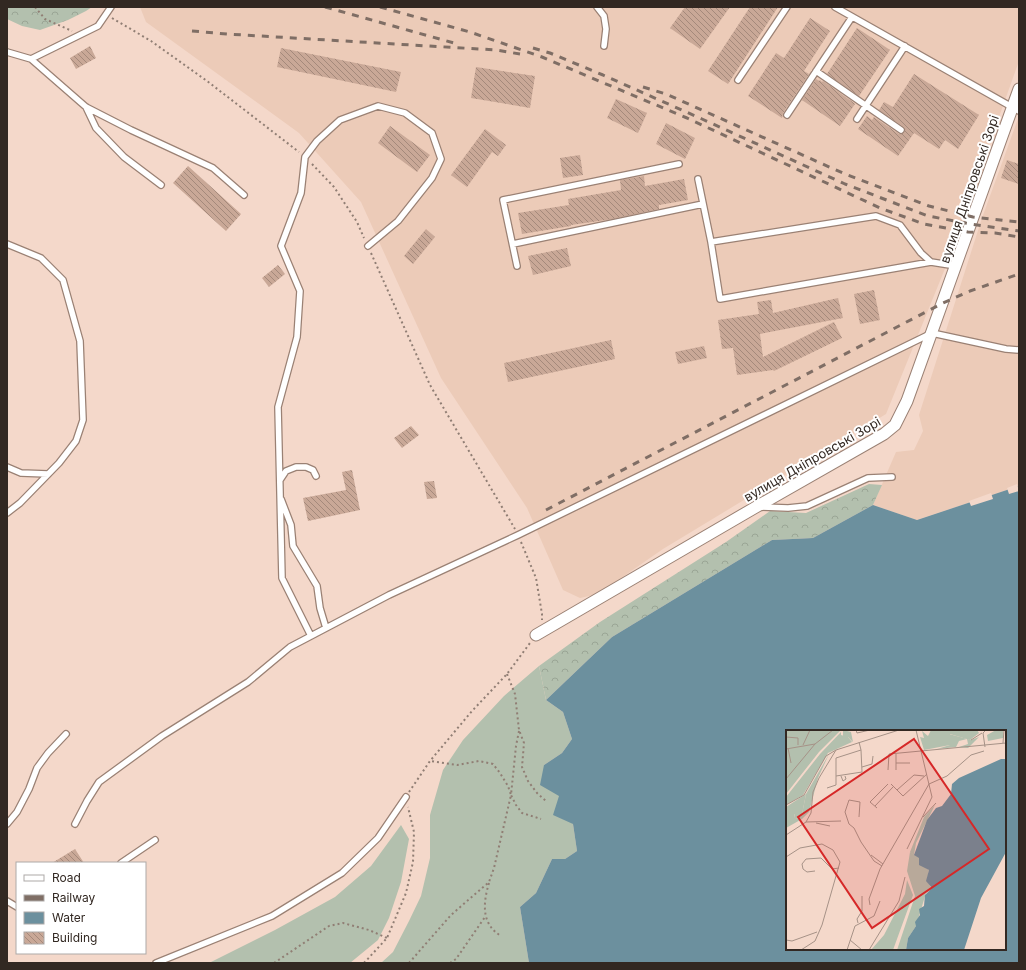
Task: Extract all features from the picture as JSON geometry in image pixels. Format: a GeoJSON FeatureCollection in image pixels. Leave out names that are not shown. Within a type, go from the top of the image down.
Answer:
{"type":"FeatureCollection","features":[{"type":"Feature","properties":{"kind":"street","name":"вулиця Дніпровські Зорі"},"geometry":{"type":"LineString","coordinates":[[536,635],[884,434],[895,425],[907,401],[956,266],[1016,109],[1019,89]]}},
{"type":"Feature","properties":{"kind":"lane"},"geometry":{"type":"LineString","coordinates":[[31,59],[98,26],[111,7]]}},
{"type":"Feature","properties":{"kind":"lane"},"geometry":{"type":"LineString","coordinates":[[597,7],[604,16],[606,28],[604,46]]}},
{"type":"Feature","properties":{"kind":"lane"},"geometry":{"type":"LineString","coordinates":[[738,80],[787,7]]}},
{"type":"Feature","properties":{"kind":"lane"},"geometry":{"type":"LineString","coordinates":[[835,7],[1016,109]]}},
{"type":"Feature","properties":{"kind":"lane"},"geometry":{"type":"LineString","coordinates":[[787,115],[852,17]]}},
{"type":"Feature","properties":{"kind":"lane"},"geometry":{"type":"LineString","coordinates":[[857,119],[905,46]]}},
{"type":"Feature","properties":{"kind":"lane"},"geometry":{"type":"LineString","coordinates":[[7,52],[31,59],[86,107],[131,130],[213,168],[244,195]]}},
{"type":"Feature","properties":{"kind":"lane"},"geometry":{"type":"LineString","coordinates":[[816,71],[901,130]]}},
{"type":"Feature","properties":{"kind":"lane"},"geometry":{"type":"LineString","coordinates":[[311,636],[282,578],[278,407],[297,337],[300,291],[282,246],[302,193],[306,157],[317,141],[340,120],[378,106],[405,113],[432,133],[441,159],[432,178],[398,221],[368,246]]}},
{"type":"Feature","properties":{"kind":"lane"},"geometry":{"type":"LineString","coordinates":[[86,107],[96,128],[124,157],[161,185]]}},
{"type":"Feature","properties":{"kind":"lane"},"geometry":{"type":"LineString","coordinates":[[517,266],[503,200],[679,164]]}},
{"type":"Feature","properties":{"kind":"lane"},"geometry":{"type":"LineString","coordinates":[[698,179],[711,242],[720,299],[931,262],[956,266]]}},
{"type":"Feature","properties":{"kind":"lane"},"geometry":{"type":"LineString","coordinates":[[512,244],[703,204]]}},
{"type":"Feature","properties":{"kind":"lane"},"geometry":{"type":"LineString","coordinates":[[711,242],[876,216],[900,225],[920,253],[931,262]]}},
{"type":"Feature","properties":{"kind":"lane"},"geometry":{"type":"LineString","coordinates":[[7,244],[41,258],[63,280],[80,341],[83,420],[76,441],[59,463],[20,503],[7,513]]}},
{"type":"Feature","properties":{"kind":"lane"},"geometry":{"type":"LineString","coordinates":[[75,824],[99,782],[162,736],[248,682],[290,647],[389,595],[518,535],[932,333],[1006,349],[1019,350]]}},
{"type":"Feature","properties":{"kind":"lane"},"geometry":{"type":"LineString","coordinates":[[7,467],[21,473],[48,474]]}},
{"type":"Feature","properties":{"kind":"lane"},"geometry":{"type":"LineString","coordinates":[[280,481],[286,472],[296,467],[306,467],[313,470],[316,476]]}},
{"type":"Feature","properties":{"kind":"lane"},"geometry":{"type":"LineString","coordinates":[[756,507],[788,508],[807,506],[868,478],[892,477]]}},
{"type":"Feature","properties":{"kind":"lane"},"geometry":{"type":"LineString","coordinates":[[280,495],[291,525],[293,546],[317,586],[320,608],[326,628]]}},
{"type":"Feature","properties":{"kind":"lane"},"geometry":{"type":"LineString","coordinates":[[7,824],[17,812],[29,789],[36,768],[66,734]]}},
{"type":"Feature","properties":{"kind":"lane"},"geometry":{"type":"LineString","coordinates":[[156,963],[272,916],[342,873],[378,838],[406,797]]}},
{"type":"Feature","properties":{"kind":"lane"},"geometry":{"type":"LineString","coordinates":[[122,862],[155,840]]}},
{"type":"Feature","properties":{"kind":"lane"},"geometry":{"type":"LineString","coordinates":[[7,901],[16,906]]}},
{"type":"Feature","properties":{"kind":"path"},"geometry":{"type":"LineString","coordinates":[[35,7],[45,19],[80,35]]}},
{"type":"Feature","properties":{"kind":"path"},"geometry":{"type":"LineString","coordinates":[[106,14],[151,41],[194,72],[306,157],[334,187],[357,222],[430,385],[518,535],[536,578],[542,614],[540,629],[507,674],[472,711],[430,761],[406,797],[414,832],[413,862],[406,893],[387,938],[364,963]]}},
{"type":"Feature","properties":{"kind":"path"},"geometry":{"type":"LineString","coordinates":[[507,674],[515,694],[519,730],[524,743],[522,767],[528,781],[537,793],[547,802]]}},
{"type":"Feature","properties":{"kind":"path"},"geometry":{"type":"LineString","coordinates":[[501,936],[494,932],[485,917],[485,897],[494,868],[511,795],[519,730]]}},
{"type":"Feature","properties":{"kind":"path"},"geometry":{"type":"LineString","coordinates":[[430,761],[457,765],[479,761],[494,764],[508,786],[516,805],[522,813],[541,819]]}},
{"type":"Feature","properties":{"kind":"path"},"geometry":{"type":"LineString","coordinates":[[409,963],[451,915],[489,882]]}},
{"type":"Feature","properties":{"kind":"path"},"geometry":{"type":"LineString","coordinates":[[450,963],[456,960],[485,917]]}},
{"type":"Feature","properties":{"kind":"path"},"geometry":{"type":"LineString","coordinates":[[274,963],[329,926],[343,923],[370,930],[387,938]]}},
{"type":"Feature","properties":{"kind":"shaded area"},"geometry":{"type":"Polygon","coordinates":[[[140,7],[1019,7],[1019,61],[944,271],[886,414],[663,549],[598,594],[580,598],[563,590],[527,508],[441,378],[361,202],[299,133],[146,22],[140,7]]]}},
{"type":"Feature","properties":{"kind":"shaded area"},"geometry":{"type":"Polygon","coordinates":[[[1019,116],[1019,486],[917,520],[873,505],[896,452],[914,450],[923,431],[919,415],[982,218],[1019,116]]]}},
{"type":"Feature","properties":{"kind":"green space"},"geometry":{"type":"Polygon","coordinates":[[[7,7],[92,7],[68,20],[40,30],[22,26],[7,19],[7,7]]]}},
{"type":"Feature","properties":{"kind":"green space"},"geometry":{"type":"Polygon","coordinates":[[[869,484],[882,485],[873,505],[813,538],[772,540],[612,637],[546,700],[539,666],[600,622],[726,542],[770,511],[806,513],[869,484]]]}},
{"type":"Feature","properties":{"kind":"green space"},"geometry":{"type":"Polygon","coordinates":[[[539,666],[546,700],[563,712],[572,739],[562,753],[544,765],[573,824],[577,851],[565,859],[552,859],[536,893],[520,907],[529,963],[381,963],[393,952],[421,896],[430,858],[430,815],[443,770],[463,740],[504,696],[539,666]]]}},
{"type":"Feature","properties":{"kind":"green space"},"geometry":{"type":"Polygon","coordinates":[[[401,825],[409,839],[401,882],[389,918],[378,940],[350,963],[209,963],[275,930],[335,897],[371,866],[401,825]]]}},
{"type":"Feature","properties":{"kind":"water"},"geometry":{"type":"Polygon","coordinates":[[[1019,486],[1019,963],[529,963],[520,907],[536,893],[552,859],[565,859],[577,851],[573,824],[553,815],[559,796],[540,785],[544,765],[562,753],[572,739],[563,712],[546,700],[612,637],[772,540],[813,538],[873,505],[917,520],[1019,486]]]}},
{"type":"Feature","properties":{"kind":"pier"},"geometry":{"type":"Polygon","coordinates":[[[1017,484],[1019,491],[1009,494],[1007,488],[1017,484]]]}},
{"type":"Feature","properties":{"kind":"pier"},"geometry":{"type":"Polygon","coordinates":[[[991,493],[993,499],[971,506],[969,501],[991,493]]]}},
{"type":"Feature","properties":{"kind":"building"},"geometry":{"type":"Polygon","coordinates":[[[685,7],[730,7],[700,49],[670,28],[685,7]]]}},
{"type":"Feature","properties":{"kind":"building"},"geometry":{"type":"Polygon","coordinates":[[[750,7],[778,7],[728,84],[708,71],[750,7]]]}},
{"type":"Feature","properties":{"kind":"building"},"geometry":{"type":"Polygon","coordinates":[[[810,18],[830,31],[804,71],[809,74],[783,113],[782,118],[748,96],[776,53],[784,58],[810,18]]]}},
{"type":"Feature","properties":{"kind":"building"},"geometry":{"type":"Polygon","coordinates":[[[857,28],[890,50],[859,96],[827,74],[857,28]]]}},
{"type":"Feature","properties":{"kind":"building"},"geometry":{"type":"Polygon","coordinates":[[[90,46],[96,58],[76,69],[70,58],[90,46]]]}},
{"type":"Feature","properties":{"kind":"building"},"geometry":{"type":"Polygon","coordinates":[[[281,48],[401,72],[396,92],[277,67],[281,48]]]}},
{"type":"Feature","properties":{"kind":"building"},"geometry":{"type":"Polygon","coordinates":[[[476,67],[535,76],[530,108],[471,98],[476,67]]]}},
{"type":"Feature","properties":{"kind":"building"},"geometry":{"type":"Polygon","coordinates":[[[914,74],[979,115],[958,149],[945,140],[939,149],[914,133],[898,156],[858,129],[867,116],[872,120],[874,117],[899,134],[904,133],[904,127],[879,110],[884,102],[893,107],[914,74]]]}},
{"type":"Feature","properties":{"kind":"building"},"geometry":{"type":"Polygon","coordinates":[[[816,79],[822,82],[823,81],[855,104],[840,126],[802,100],[816,79]]]}},
{"type":"Feature","properties":{"kind":"building"},"geometry":{"type":"Polygon","coordinates":[[[616,99],[647,113],[638,133],[607,118],[616,99]]]}},
{"type":"Feature","properties":{"kind":"building"},"geometry":{"type":"Polygon","coordinates":[[[666,123],[695,138],[685,159],[656,144],[666,123]]]}},
{"type":"Feature","properties":{"kind":"building"},"geometry":{"type":"Polygon","coordinates":[[[390,126],[430,155],[417,172],[378,143],[390,126]]]}},
{"type":"Feature","properties":{"kind":"building"},"geometry":{"type":"Polygon","coordinates":[[[485,129],[506,145],[498,156],[492,152],[467,187],[451,175],[485,129]]]}},
{"type":"Feature","properties":{"kind":"building"},"geometry":{"type":"Polygon","coordinates":[[[580,155],[583,175],[563,178],[560,158],[580,155]]]}},
{"type":"Feature","properties":{"kind":"building"},"geometry":{"type":"Polygon","coordinates":[[[1007,160],[1019,164],[1019,184],[1001,178],[1007,160]]]}},
{"type":"Feature","properties":{"kind":"building"},"geometry":{"type":"Polygon","coordinates":[[[188,166],[241,214],[226,231],[173,183],[188,166]]]}},
{"type":"Feature","properties":{"kind":"building"},"geometry":{"type":"Polygon","coordinates":[[[644,176],[645,186],[684,179],[688,200],[659,205],[659,209],[613,219],[522,234],[518,213],[569,205],[568,199],[621,190],[620,180],[644,176]]]}},
{"type":"Feature","properties":{"kind":"building"},"geometry":{"type":"Polygon","coordinates":[[[426,229],[435,237],[413,264],[404,256],[426,229]]]}},
{"type":"Feature","properties":{"kind":"building"},"geometry":{"type":"Polygon","coordinates":[[[567,248],[571,266],[533,275],[528,256],[567,248]]]}},
{"type":"Feature","properties":{"kind":"building"},"geometry":{"type":"Polygon","coordinates":[[[278,265],[285,274],[269,287],[262,278],[278,265]]]}},
{"type":"Feature","properties":{"kind":"building"},"geometry":{"type":"Polygon","coordinates":[[[874,290],[880,320],[860,324],[854,294],[874,290]]]}},
{"type":"Feature","properties":{"kind":"building"},"geometry":{"type":"Polygon","coordinates":[[[838,298],[843,318],[760,334],[763,357],[834,322],[842,338],[774,371],[737,375],[733,348],[722,349],[718,320],[759,314],[757,302],[771,300],[773,313],[838,298]]]}},
{"type":"Feature","properties":{"kind":"building"},"geometry":{"type":"Polygon","coordinates":[[[611,340],[615,359],[508,382],[504,363],[611,340]]]}},
{"type":"Feature","properties":{"kind":"building"},"geometry":{"type":"Polygon","coordinates":[[[704,346],[707,358],[678,364],[675,352],[704,346]]]}},
{"type":"Feature","properties":{"kind":"building"},"geometry":{"type":"Polygon","coordinates":[[[411,426],[419,435],[402,448],[394,438],[411,426]]]}},
{"type":"Feature","properties":{"kind":"building"},"geometry":{"type":"Polygon","coordinates":[[[352,470],[360,510],[308,521],[303,498],[346,490],[342,472],[352,470]]]}},
{"type":"Feature","properties":{"kind":"building"},"geometry":{"type":"Polygon","coordinates":[[[434,481],[437,498],[427,499],[424,482],[434,481]]]}},
{"type":"Feature","properties":{"kind":"building"},"geometry":{"type":"Polygon","coordinates":[[[75,849],[83,862],[54,862],[75,849]]]}},
{"type":"Feature","properties":{"kind":"railway"},"geometry":{"type":"LineString","coordinates":[[325,7],[454,43]]}},
{"type":"Feature","properties":{"kind":"railway"},"geometry":{"type":"LineString","coordinates":[[380,7],[470,32],[542,57],[687,118],[880,208],[924,224],[968,232],[995,233],[1019,237]]}},
{"type":"Feature","properties":{"kind":"railway"},"geometry":{"type":"LineString","coordinates":[[192,31],[496,50],[520,54]]}},
{"type":"Feature","properties":{"kind":"railway"},"geometry":{"type":"LineString","coordinates":[[533,48],[550,53],[603,75],[845,184],[928,216],[1019,231]]}},
{"type":"Feature","properties":{"kind":"railway"},"geometry":{"type":"LineString","coordinates":[[643,87],[666,94],[845,174],[929,206],[973,217],[1019,222]]}},
{"type":"Feature","properties":{"kind":"railway"},"geometry":{"type":"LineString","coordinates":[[546,510],[943,303],[970,291],[1019,274]]}}]}
